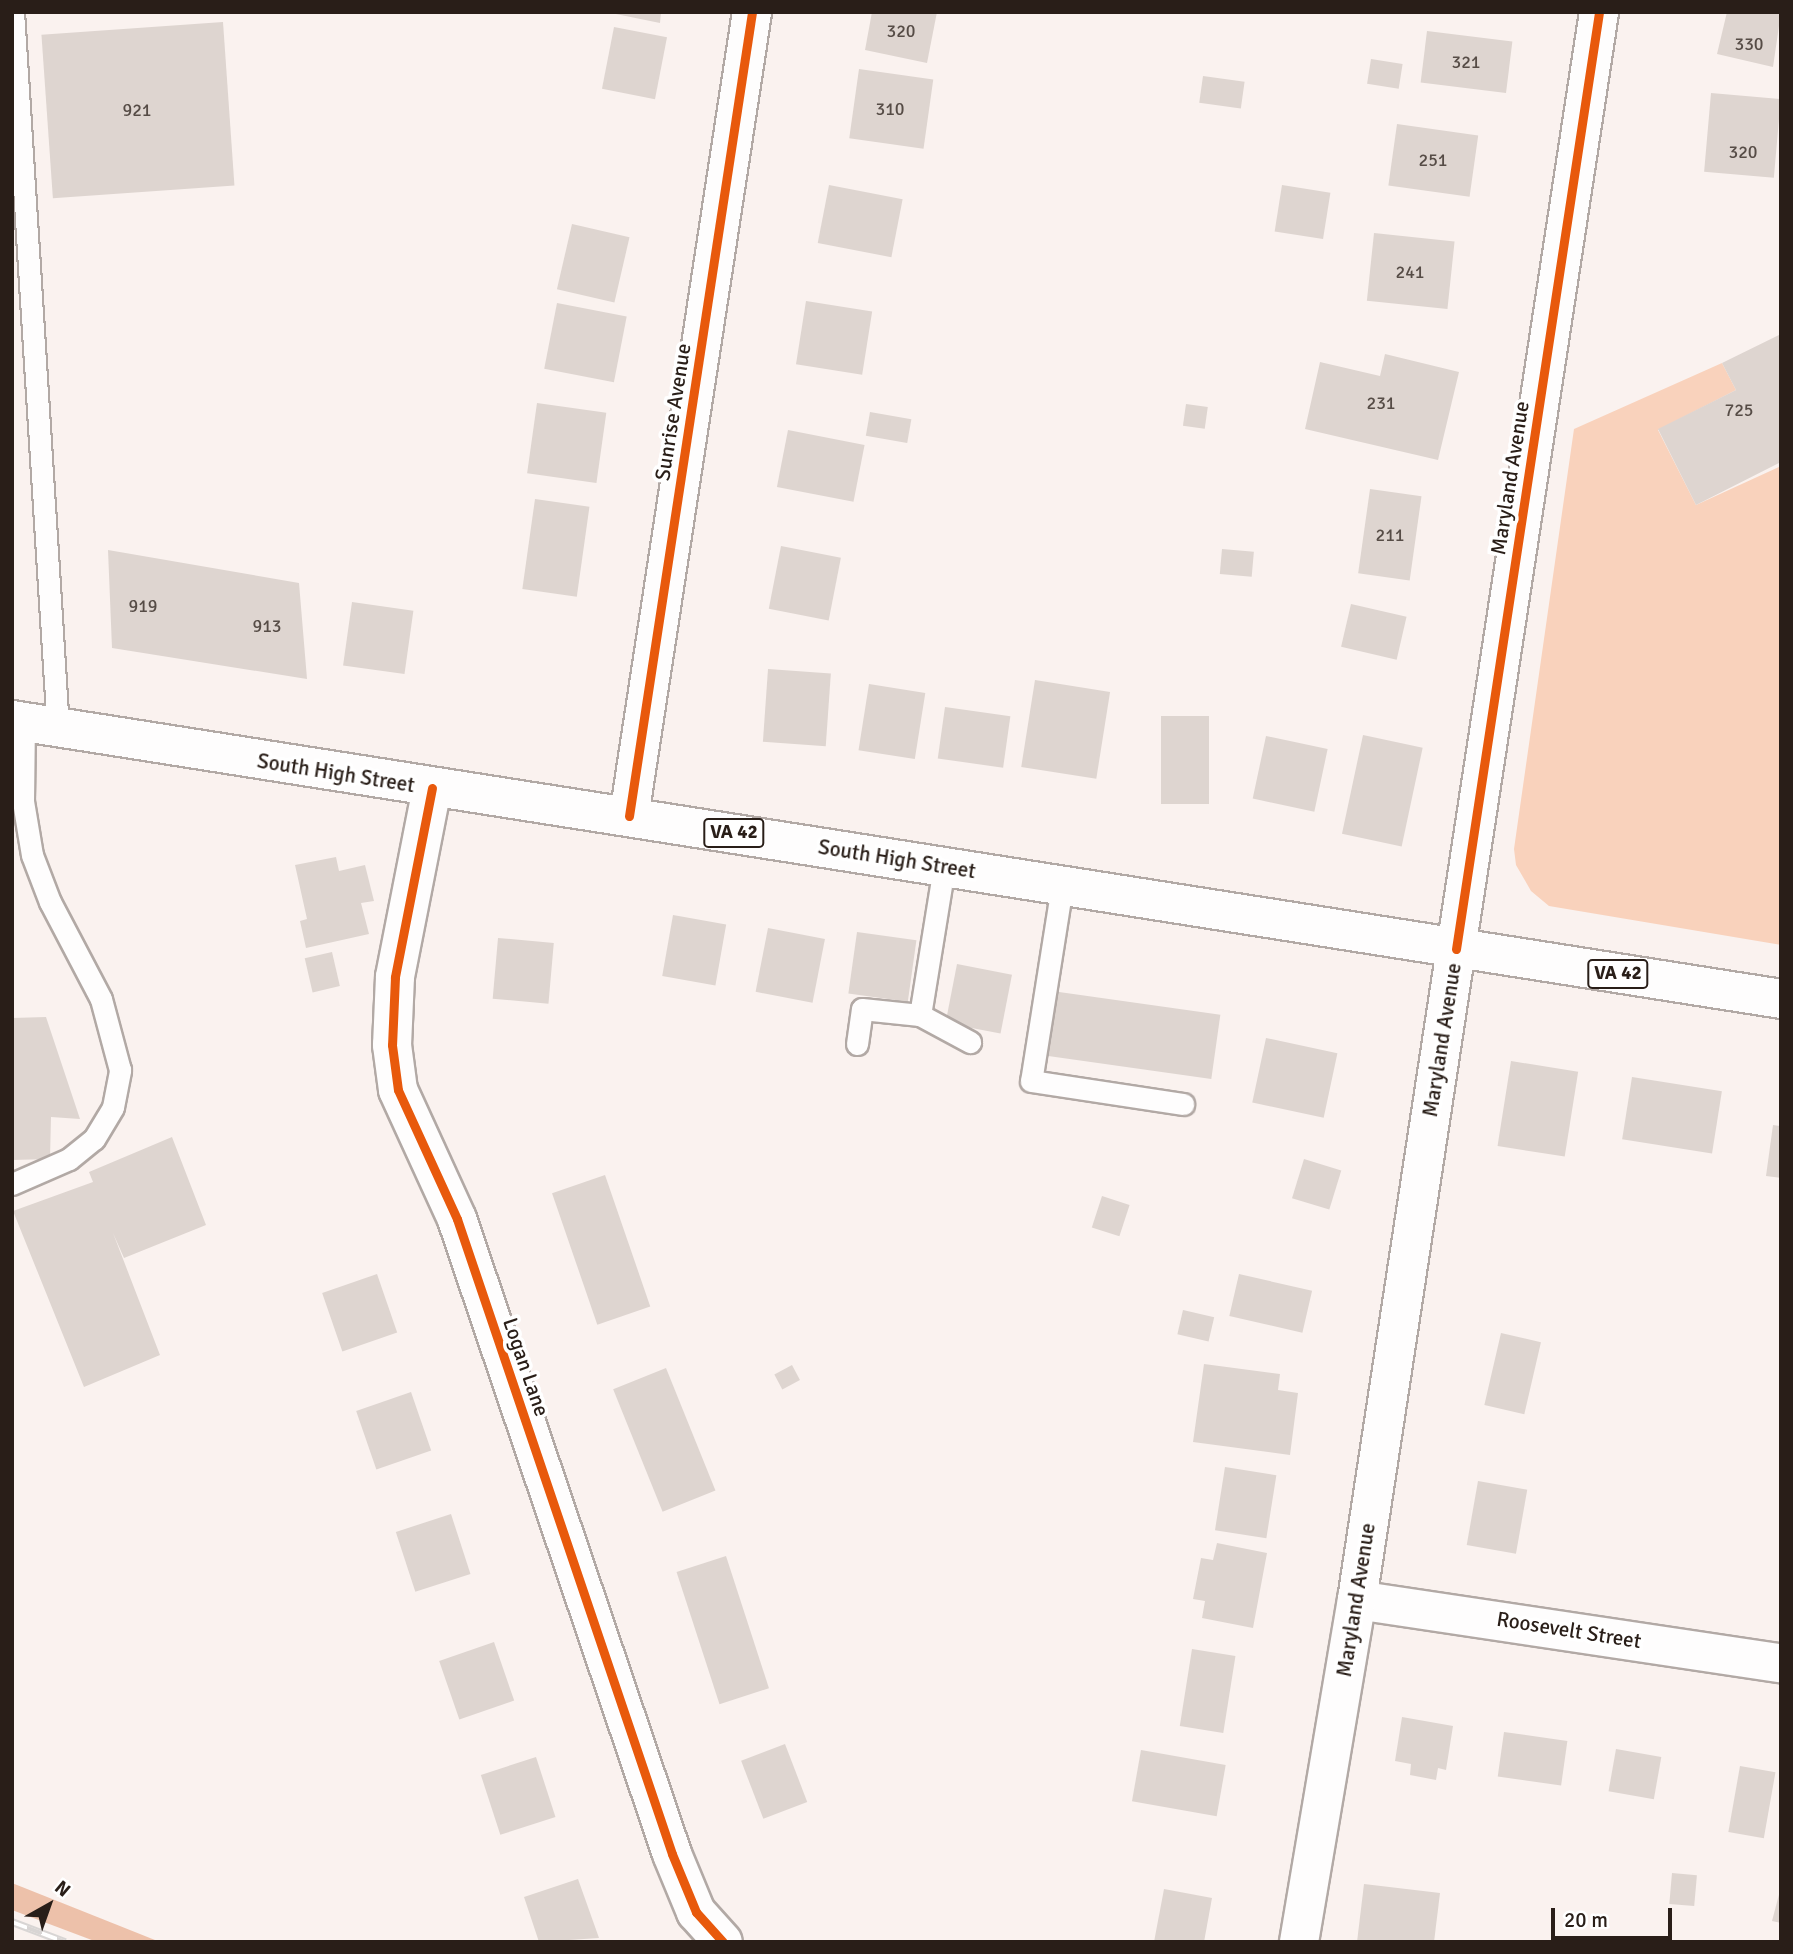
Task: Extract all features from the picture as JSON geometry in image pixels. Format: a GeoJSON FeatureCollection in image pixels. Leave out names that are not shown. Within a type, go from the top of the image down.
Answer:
{"type":"FeatureCollection","features":[{"type":"Feature","properties":{"kind":"street","name":"Sunrise Avenue"},"geometry":{"type":"LineString","coordinates":[[629,816],[752,12]]}},
{"type":"Feature","properties":{"kind":"street","name":"Maryland Avenue"},"geometry":{"type":"LineString","coordinates":[[1299,1942],[1357,1600],[1599,12]]}},
{"type":"Feature","properties":{"kind":"street","name":"South High Street"},"geometry":{"type":"LineString","coordinates":[[31,724],[1781,999]]}},
{"type":"Feature","properties":{"kind":"street","name":"Logan Lane"},"geometry":{"type":"LineString","coordinates":[[432,788],[395,977],[392,1045],[398,1090],[457,1219],[672,1854],[696,1912],[723,1942]]}},
{"type":"Feature","properties":{"kind":"street","name":"Roosevelt Street"},"geometry":{"type":"LineString","coordinates":[[1357,1600],[1781,1663]]}},
{"type":"Feature","properties":{"kind":"lane"},"geometry":{"type":"LineString","coordinates":[[12,1184],[69,1159],[94,1139],[113,1107],[120,1070],[101,999],[50,902],[32,855],[23,800],[31,724],[13,12]]}},
{"type":"Feature","properties":{"kind":"lane"},"geometry":{"type":"LineString","coordinates":[[919,1015],[944,867]]}},
{"type":"Feature","properties":{"kind":"lane"},"geometry":{"type":"LineString","coordinates":[[1062,886],[1031,1081],[1183,1104]]}},
{"type":"Feature","properties":{"kind":"lane"},"geometry":{"type":"LineString","coordinates":[[857,1044],[862,1009],[919,1015],[970,1042]]}},
{"type":"Feature","properties":{"kind":"shaded area"},"geometry":{"type":"Polygon","coordinates":[[[1722,363],[1736,390],[1658,430],[1696,505],[1781,466],[1781,945],[1549,906],[1531,891],[1516,865],[1514,849],[1574,429],[1722,363]]]}},
{"type":"Feature","properties":{"kind":"shaded area"},"geometry":{"type":"Polygon","coordinates":[[[12,1883],[160,1942],[97,1942],[12,1910],[12,1883]]]}},
{"type":"Feature","properties":{"kind":"building"},"geometry":{"type":"Polygon","coordinates":[[[606,12],[661,12],[660,23],[606,12]]]}},
{"type":"Feature","properties":{"kind":"building"},"geometry":{"type":"Polygon","coordinates":[[[872,12],[937,12],[927,63],[865,50],[872,12]]]}},
{"type":"Feature","properties":{"kind":"building"},"geometry":{"type":"Polygon","coordinates":[[[1727,12],[1781,12],[1773,67],[1717,54],[1727,12]]]}},
{"type":"Feature","properties":{"kind":"building"},"geometry":{"type":"Polygon","coordinates":[[[223,22],[234,186],[53,198],[41,35],[223,22]]]}},
{"type":"Feature","properties":{"kind":"building"},"geometry":{"type":"Polygon","coordinates":[[[614,27],[667,37],[655,99],[602,89],[614,27]]]}},
{"type":"Feature","properties":{"kind":"building"},"geometry":{"type":"Polygon","coordinates":[[[1427,31],[1512,41],[1506,93],[1421,83],[1427,31]]]}},
{"type":"Feature","properties":{"kind":"building"},"geometry":{"type":"Polygon","coordinates":[[[1371,59],[1403,64],[1399,89],[1367,84],[1371,59]]]}},
{"type":"Feature","properties":{"kind":"building"},"geometry":{"type":"Polygon","coordinates":[[[859,69],[933,79],[924,149],[849,138],[859,69]]]}},
{"type":"Feature","properties":{"kind":"building"},"geometry":{"type":"Polygon","coordinates":[[[1203,76],[1245,82],[1241,109],[1199,103],[1203,76]]]}},
{"type":"Feature","properties":{"kind":"building"},"geometry":{"type":"Polygon","coordinates":[[[1711,93],[1781,99],[1774,178],[1704,172],[1711,93]]]}},
{"type":"Feature","properties":{"kind":"building"},"geometry":{"type":"Polygon","coordinates":[[[1397,124],[1478,135],[1470,197],[1388,185],[1397,124]]]}},
{"type":"Feature","properties":{"kind":"building"},"geometry":{"type":"Polygon","coordinates":[[[829,185],[903,199],[891,257],[818,243],[829,185]]]}},
{"type":"Feature","properties":{"kind":"building"},"geometry":{"type":"Polygon","coordinates":[[[1282,185],[1330,193],[1323,239],[1275,231],[1282,185]]]}},
{"type":"Feature","properties":{"kind":"building"},"geometry":{"type":"Polygon","coordinates":[[[572,224],[629,237],[614,303],[557,289],[572,224]]]}},
{"type":"Feature","properties":{"kind":"building"},"geometry":{"type":"Polygon","coordinates":[[[1374,233],[1455,241],[1447,309],[1367,301],[1374,233]]]}},
{"type":"Feature","properties":{"kind":"building"},"geometry":{"type":"Polygon","coordinates":[[[806,301],[872,311],[862,375],[796,364],[806,301]]]}},
{"type":"Feature","properties":{"kind":"building"},"geometry":{"type":"Polygon","coordinates":[[[557,303],[627,317],[614,382],[544,369],[557,303]]]}},
{"type":"Feature","properties":{"kind":"building"},"geometry":{"type":"Polygon","coordinates":[[[1781,334],[1781,462],[1696,505],[1658,429],[1736,390],[1722,363],[1781,334]]]}},
{"type":"Feature","properties":{"kind":"building"},"geometry":{"type":"Polygon","coordinates":[[[1385,354],[1459,372],[1438,460],[1305,429],[1320,362],[1380,376],[1385,354]]]}},
{"type":"Feature","properties":{"kind":"building"},"geometry":{"type":"Polygon","coordinates":[[[537,403],[606,413],[596,483],[527,473],[537,403]]]}},
{"type":"Feature","properties":{"kind":"building"},"geometry":{"type":"Polygon","coordinates":[[[1186,404],[1208,407],[1205,429],[1183,426],[1186,404]]]}},
{"type":"Feature","properties":{"kind":"building"},"geometry":{"type":"Polygon","coordinates":[[[870,412],[911,419],[907,443],[866,436],[870,412]]]}},
{"type":"Feature","properties":{"kind":"building"},"geometry":{"type":"Polygon","coordinates":[[[788,430],[865,445],[853,502],[777,487],[788,430]]]}},
{"type":"Feature","properties":{"kind":"building"},"geometry":{"type":"Polygon","coordinates":[[[1370,489],[1421,496],[1410,580],[1358,573],[1370,489]]]}},
{"type":"Feature","properties":{"kind":"building"},"geometry":{"type":"Polygon","coordinates":[[[535,499],[589,507],[577,597],[522,589],[535,499]]]}},
{"type":"Feature","properties":{"kind":"building"},"geometry":{"type":"Polygon","coordinates":[[[781,546],[841,558],[829,620],[769,609],[781,546]]]}},
{"type":"Feature","properties":{"kind":"building"},"geometry":{"type":"Polygon","coordinates":[[[1222,549],[1254,552],[1252,577],[1220,574],[1222,549]]]}},
{"type":"Feature","properties":{"kind":"building"},"geometry":{"type":"Polygon","coordinates":[[[108,550],[299,583],[307,679],[112,648],[108,550]]]}},
{"type":"Feature","properties":{"kind":"building"},"geometry":{"type":"Polygon","coordinates":[[[352,602],[413,611],[404,674],[343,665],[352,602]]]}},
{"type":"Feature","properties":{"kind":"building"},"geometry":{"type":"Polygon","coordinates":[[[1351,604],[1407,617],[1397,660],[1341,647],[1351,604]]]}},
{"type":"Feature","properties":{"kind":"building"},"geometry":{"type":"Polygon","coordinates":[[[768,669],[831,673],[826,746],[763,742],[768,669]]]}},
{"type":"Feature","properties":{"kind":"building"},"geometry":{"type":"Polygon","coordinates":[[[1035,680],[1110,692],[1096,779],[1021,767],[1035,680]]]}},
{"type":"Feature","properties":{"kind":"building"},"geometry":{"type":"Polygon","coordinates":[[[869,684],[925,693],[915,759],[859,750],[869,684]]]}},
{"type":"Feature","properties":{"kind":"building"},"geometry":{"type":"Polygon","coordinates":[[[945,707],[1010,716],[1003,768],[938,758],[945,707]]]}},
{"type":"Feature","properties":{"kind":"building"},"geometry":{"type":"Polygon","coordinates":[[[1161,716],[1209,716],[1209,804],[1161,804],[1161,716]]]}},
{"type":"Feature","properties":{"kind":"building"},"geometry":{"type":"Polygon","coordinates":[[[1363,735],[1423,748],[1402,846],[1342,834],[1363,735]]]}},
{"type":"Feature","properties":{"kind":"building"},"geometry":{"type":"Polygon","coordinates":[[[1266,736],[1328,749],[1314,812],[1253,799],[1266,736]]]}},
{"type":"Feature","properties":{"kind":"building"},"geometry":{"type":"Polygon","coordinates":[[[336,857],[339,871],[365,865],[374,901],[361,903],[369,934],[306,948],[300,921],[307,919],[295,865],[336,857]]]}},
{"type":"Feature","properties":{"kind":"building"},"geometry":{"type":"Polygon","coordinates":[[[673,915],[726,924],[715,985],[662,976],[673,915]]]}},
{"type":"Feature","properties":{"kind":"building"},"geometry":{"type":"Polygon","coordinates":[[[768,928],[825,939],[813,1003],[756,992],[768,928]]]}},
{"type":"Feature","properties":{"kind":"building"},"geometry":{"type":"Polygon","coordinates":[[[857,932],[916,940],[908,1002],[848,993],[857,932]]]}},
{"type":"Feature","properties":{"kind":"building"},"geometry":{"type":"Polygon","coordinates":[[[498,938],[554,943],[548,1004],[493,999],[498,938]]]}},
{"type":"Feature","properties":{"kind":"building"},"geometry":{"type":"Polygon","coordinates":[[[332,952],[340,986],[313,992],[305,958],[332,952]]]}},
{"type":"Feature","properties":{"kind":"building"},"geometry":{"type":"Polygon","coordinates":[[[957,964],[1012,975],[1001,1034],[946,1023],[957,964]]]}},
{"type":"Feature","properties":{"kind":"building"},"geometry":{"type":"Polygon","coordinates":[[[1052,991],[1220,1015],[1211,1079],[1043,1055],[1052,991]]]}},
{"type":"Feature","properties":{"kind":"building"},"geometry":{"type":"Polygon","coordinates":[[[46,1017],[80,1119],[51,1117],[50,1159],[12,1160],[12,1018],[46,1017]]]}},
{"type":"Feature","properties":{"kind":"building"},"geometry":{"type":"Polygon","coordinates":[[[1266,1038],[1337,1053],[1324,1118],[1252,1103],[1266,1038]]]}},
{"type":"Feature","properties":{"kind":"building"},"geometry":{"type":"Polygon","coordinates":[[[1511,1061],[1578,1072],[1565,1157],[1498,1146],[1511,1061]]]}},
{"type":"Feature","properties":{"kind":"building"},"geometry":{"type":"Polygon","coordinates":[[[1632,1077],[1722,1091],[1712,1153],[1622,1139],[1632,1077]]]}},
{"type":"Feature","properties":{"kind":"building"},"geometry":{"type":"Polygon","coordinates":[[[1773,1125],[1781,1126],[1781,1178],[1766,1176],[1773,1125]]]}},
{"type":"Feature","properties":{"kind":"building"},"geometry":{"type":"Polygon","coordinates":[[[172,1137],[206,1225],[124,1258],[113,1233],[160,1355],[84,1387],[13,1211],[93,1182],[89,1172],[172,1137]]]}},
{"type":"Feature","properties":{"kind":"building"},"geometry":{"type":"Polygon","coordinates":[[[1304,1159],[1341,1170],[1329,1210],[1292,1198],[1304,1159]]]}},
{"type":"Feature","properties":{"kind":"building"},"geometry":{"type":"Polygon","coordinates":[[[605,1175],[650,1306],[597,1325],[552,1193],[605,1175]]]}},
{"type":"Feature","properties":{"kind":"building"},"geometry":{"type":"Polygon","coordinates":[[[1102,1196],[1130,1205],[1119,1236],[1092,1227],[1102,1196]]]}},
{"type":"Feature","properties":{"kind":"building"},"geometry":{"type":"Polygon","coordinates":[[[377,1274],[397,1333],[342,1352],[322,1293],[377,1274]]]}},
{"type":"Feature","properties":{"kind":"building"},"geometry":{"type":"Polygon","coordinates":[[[1239,1274],[1312,1291],[1302,1333],[1229,1316],[1239,1274]]]}},
{"type":"Feature","properties":{"kind":"building"},"geometry":{"type":"Polygon","coordinates":[[[1183,1310],[1214,1317],[1209,1342],[1177,1334],[1183,1310]]]}},
{"type":"Feature","properties":{"kind":"building"},"geometry":{"type":"Polygon","coordinates":[[[1501,1333],[1541,1342],[1524,1414],[1484,1405],[1501,1333]]]}},
{"type":"Feature","properties":{"kind":"building"},"geometry":{"type":"Polygon","coordinates":[[[1204,1364],[1280,1374],[1278,1390],[1298,1393],[1290,1455],[1193,1442],[1204,1364]]]}},
{"type":"Feature","properties":{"kind":"building"},"geometry":{"type":"Polygon","coordinates":[[[792,1365],[800,1380],[782,1389],[774,1374],[792,1365]]]}},
{"type":"Feature","properties":{"kind":"building"},"geometry":{"type":"Polygon","coordinates":[[[666,1368],[715,1490],[663,1512],[613,1389],[666,1368]]]}},
{"type":"Feature","properties":{"kind":"building"},"geometry":{"type":"Polygon","coordinates":[[[411,1392],[431,1451],[376,1470],[356,1411],[411,1392]]]}},
{"type":"Feature","properties":{"kind":"building"},"geometry":{"type":"Polygon","coordinates":[[[1225,1467],[1276,1475],[1266,1538],[1215,1530],[1225,1467]]]}},
{"type":"Feature","properties":{"kind":"building"},"geometry":{"type":"Polygon","coordinates":[[[1478,1481],[1527,1490],[1516,1554],[1467,1545],[1478,1481]]]}},
{"type":"Feature","properties":{"kind":"building"},"geometry":{"type":"Polygon","coordinates":[[[451,1514],[470,1574],[415,1592],[396,1532],[451,1514]]]}},
{"type":"Feature","properties":{"kind":"building"},"geometry":{"type":"Polygon","coordinates":[[[1217,1543],[1267,1553],[1253,1628],[1202,1618],[1205,1601],[1193,1599],[1201,1558],[1213,1560],[1217,1543]]]}},
{"type":"Feature","properties":{"kind":"building"},"geometry":{"type":"Polygon","coordinates":[[[726,1556],[769,1688],[719,1704],[677,1572],[726,1556]]]}},
{"type":"Feature","properties":{"kind":"building"},"geometry":{"type":"Polygon","coordinates":[[[494,1642],[514,1701],[459,1720],[439,1661],[494,1642]]]}},
{"type":"Feature","properties":{"kind":"building"},"geometry":{"type":"Polygon","coordinates":[[[1192,1649],[1235,1656],[1223,1733],[1180,1726],[1192,1649]]]}},
{"type":"Feature","properties":{"kind":"building"},"geometry":{"type":"Polygon","coordinates":[[[1402,1717],[1453,1726],[1446,1770],[1438,1768],[1436,1780],[1410,1775],[1411,1764],[1395,1761],[1402,1717]]]}},
{"type":"Feature","properties":{"kind":"building"},"geometry":{"type":"Polygon","coordinates":[[[1504,1732],[1567,1741],[1561,1785],[1498,1777],[1504,1732]]]}},
{"type":"Feature","properties":{"kind":"building"},"geometry":{"type":"Polygon","coordinates":[[[785,1744],[807,1802],[763,1819],[741,1761],[785,1744]]]}},
{"type":"Feature","properties":{"kind":"building"},"geometry":{"type":"Polygon","coordinates":[[[1616,1749],[1661,1757],[1654,1799],[1609,1791],[1616,1749]]]}},
{"type":"Feature","properties":{"kind":"building"},"geometry":{"type":"Polygon","coordinates":[[[1141,1750],[1226,1765],[1217,1816],[1132,1801],[1141,1750]]]}},
{"type":"Feature","properties":{"kind":"building"},"geometry":{"type":"Polygon","coordinates":[[[536,1757],[555,1817],[500,1835],[481,1775],[536,1757]]]}},
{"type":"Feature","properties":{"kind":"building"},"geometry":{"type":"Polygon","coordinates":[[[1740,1766],[1775,1772],[1764,1838],[1728,1832],[1740,1766]]]}},
{"type":"Feature","properties":{"kind":"building"},"geometry":{"type":"Polygon","coordinates":[[[1672,1873],[1697,1875],[1694,1906],[1669,1904],[1672,1873]]]}},
{"type":"Feature","properties":{"kind":"building"},"geometry":{"type":"Polygon","coordinates":[[[578,1879],[599,1938],[539,1942],[524,1897],[578,1879]]]}},
{"type":"Feature","properties":{"kind":"building"},"geometry":{"type":"Polygon","coordinates":[[[1364,1884],[1440,1893],[1434,1942],[1357,1942],[1364,1884]]]}},
{"type":"Feature","properties":{"kind":"building"},"geometry":{"type":"Polygon","coordinates":[[[1781,1887],[1781,1923],[1772,1921],[1781,1887]]]}},
{"type":"Feature","properties":{"kind":"building"},"geometry":{"type":"Polygon","coordinates":[[[1164,1889],[1212,1898],[1204,1942],[1154,1942],[1164,1889]]]}},
{"type":"Feature","properties":{"kind":"railway"},"geometry":{"type":"LineString","coordinates":[[12,1922],[65,1942]]}},
{"type":"Feature","properties":{"kind":"cycle path"},"geometry":{"type":"LineString","coordinates":[[629,816],[752,12]]}},
{"type":"Feature","properties":{"kind":"cycle path"},"geometry":{"type":"LineString","coordinates":[[1456,949],[1599,12]]}},
{"type":"Feature","properties":{"kind":"cycle path"},"geometry":{"type":"LineString","coordinates":[[432,788],[395,977],[392,1045],[398,1090],[457,1219],[672,1854],[696,1912],[723,1942]]}}]}
